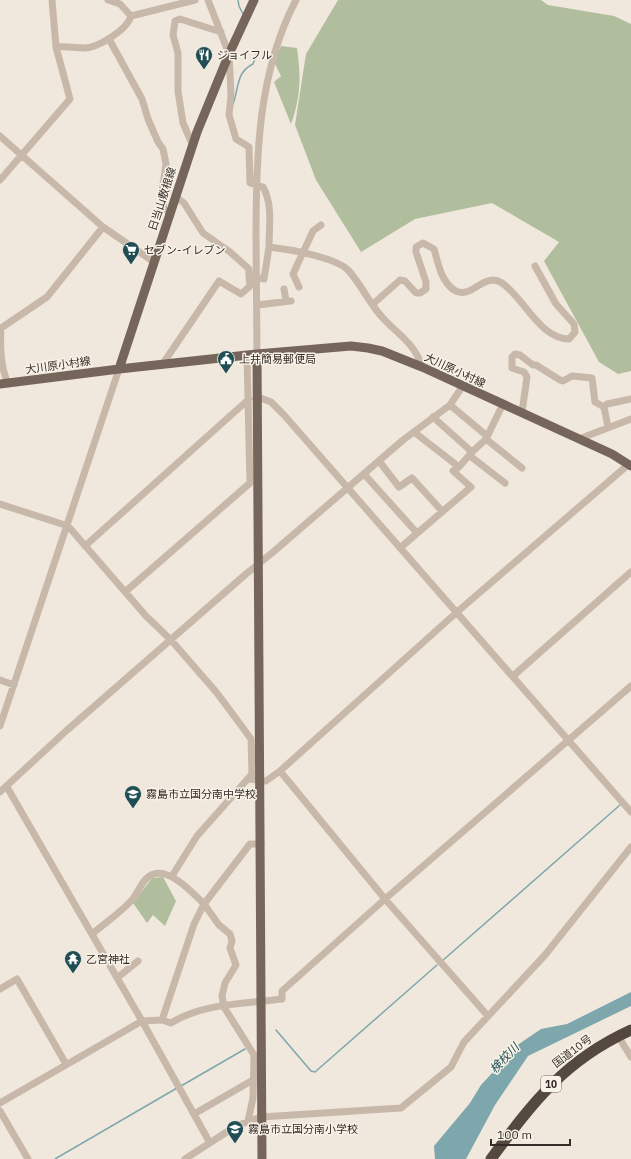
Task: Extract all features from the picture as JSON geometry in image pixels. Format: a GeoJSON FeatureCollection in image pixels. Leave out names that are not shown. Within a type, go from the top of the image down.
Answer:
{"type":"FeatureCollection","features":[{"type":"Feature","properties":{"kind":"highway","name":"国道10号"},"geometry":{"type":"LineString","coordinates":[[491,1159],[533,1104],[558,1076],[597,1047],[631,1030]]}},
{"type":"Feature","properties":{"kind":"main road","name":"日当山敷根線"},"geometry":{"type":"LineString","coordinates":[[119,369],[193,146],[229,54],[254,0]]}},
{"type":"Feature","properties":{"kind":"main road","name":"大川原小村線"},"geometry":{"type":"LineString","coordinates":[[257,354],[351,346],[382,351],[422,367],[462,387],[522,412],[630,465]]}},
{"type":"Feature","properties":{"kind":"main road"},"geometry":{"type":"LineString","coordinates":[[119,369],[257,354],[254,398],[260,563],[262,1159]]}},
{"type":"Feature","properties":{"kind":"main road","name":"大川原小村線"},"geometry":{"type":"LineString","coordinates":[[4,384],[119,369]]}},
{"type":"Feature","properties":{"kind":"street"},"geometry":{"type":"LineString","coordinates":[[0,180],[70,99],[56,47],[52,0]]}},
{"type":"Feature","properties":{"kind":"street"},"geometry":{"type":"LineString","coordinates":[[108,0],[120,4],[131,16]]}},
{"type":"Feature","properties":{"kind":"street"},"geometry":{"type":"LineString","coordinates":[[131,16],[195,0]]}},
{"type":"Feature","properties":{"kind":"street"},"geometry":{"type":"LineString","coordinates":[[216,0],[209,3],[229,54],[231,95],[229,115],[236,139],[249,147],[250,183],[263,187],[268,202],[270,221],[269,247],[264,279],[253,277]]}},
{"type":"Feature","properties":{"kind":"street"},"geometry":{"type":"LineString","coordinates":[[257,354],[257,305],[253,277],[256,186],[260,126],[266,88],[280,36],[296,0]]}},
{"type":"Feature","properties":{"kind":"street"},"geometry":{"type":"LineString","coordinates":[[56,47],[68,45],[86,48],[109,39],[130,23],[131,16]]}},
{"type":"Feature","properties":{"kind":"street"},"geometry":{"type":"LineString","coordinates":[[193,146],[183,123],[178,91],[178,53],[173,35],[175,21],[180,20],[221,32]]}},
{"type":"Feature","properties":{"kind":"street"},"geometry":{"type":"LineString","coordinates":[[109,39],[142,99],[148,119],[158,142],[163,149],[166,164],[162,192],[164,209],[171,213]]}},
{"type":"Feature","properties":{"kind":"street"},"geometry":{"type":"LineString","coordinates":[[0,136],[104,227],[154,262]]}},
{"type":"Feature","properties":{"kind":"street"},"geometry":{"type":"LineString","coordinates":[[162,365],[219,281],[241,294],[250,286],[253,277],[249,269],[230,252],[203,233],[184,203],[176,197]]}},
{"type":"Feature","properties":{"kind":"street"},"geometry":{"type":"LineString","coordinates":[[299,284],[293,274],[313,232],[321,225]]}},
{"type":"Feature","properties":{"kind":"street"},"geometry":{"type":"LineString","coordinates":[[4,384],[1,360],[1,328],[47,297],[104,227]]}},
{"type":"Feature","properties":{"kind":"street"},"geometry":{"type":"LineString","coordinates":[[373,304],[400,280],[404,281],[416,293],[424,292],[426,289],[426,282],[416,252],[416,247],[423,243],[434,249],[443,276],[454,290],[460,292],[472,289],[487,280],[499,281],[515,295],[536,320],[551,334],[558,338],[569,339],[574,332],[574,324],[556,304],[535,266]]}},
{"type":"Feature","properties":{"kind":"street"},"geometry":{"type":"LineString","coordinates":[[269,247],[304,253],[343,266],[382,317],[402,334],[416,353],[422,367]]}},
{"type":"Feature","properties":{"kind":"street"},"geometry":{"type":"LineString","coordinates":[[257,305],[289,301],[284,289]]}},
{"type":"Feature","properties":{"kind":"street"},"geometry":{"type":"LineString","coordinates":[[522,412],[527,377],[524,372],[512,368],[512,357],[515,354],[520,355],[533,365],[536,365],[563,381],[572,376],[592,378],[595,402],[604,407],[608,427]]}},
{"type":"Feature","properties":{"kind":"street"},"geometry":{"type":"LineString","coordinates":[[125,592],[250,483],[254,398],[247,356]]}},
{"type":"Feature","properties":{"kind":"street"},"geometry":{"type":"LineString","coordinates":[[0,726],[68,526],[119,369]]}},
{"type":"Feature","properties":{"kind":"street"},"geometry":{"type":"LineString","coordinates":[[0,792],[66,731],[348,487],[414,432],[450,405],[462,387]]}},
{"type":"Feature","properties":{"kind":"street"},"geometry":{"type":"LineString","coordinates":[[254,398],[271,402],[275,406],[348,487],[631,812]]}},
{"type":"Feature","properties":{"kind":"street"},"geometry":{"type":"LineString","coordinates":[[85,546],[254,398]]}},
{"type":"Feature","properties":{"kind":"street"},"geometry":{"type":"LineString","coordinates":[[604,407],[607,404],[631,399]]}},
{"type":"Feature","properties":{"kind":"street"},"geometry":{"type":"LineString","coordinates":[[400,548],[471,486],[453,471],[459,467],[486,438],[503,404]]}},
{"type":"Feature","properties":{"kind":"street"},"geometry":{"type":"LineString","coordinates":[[450,405],[522,468]]}},
{"type":"Feature","properties":{"kind":"street"},"geometry":{"type":"LineString","coordinates":[[433,417],[471,454],[505,483]]}},
{"type":"Feature","properties":{"kind":"street"},"geometry":{"type":"LineString","coordinates":[[579,439],[631,419]]}},
{"type":"Feature","properties":{"kind":"street"},"geometry":{"type":"LineString","coordinates":[[414,432],[459,467]]}},
{"type":"Feature","properties":{"kind":"street"},"geometry":{"type":"LineString","coordinates":[[379,461],[399,487],[412,478],[442,511]]}},
{"type":"Feature","properties":{"kind":"street"},"geometry":{"type":"LineString","coordinates":[[249,779],[266,781],[280,771],[457,612],[630,465]]}},
{"type":"Feature","properties":{"kind":"street"},"geometry":{"type":"LineString","coordinates":[[364,474],[417,533]]}},
{"type":"Feature","properties":{"kind":"street"},"geometry":{"type":"LineString","coordinates":[[0,504],[68,526],[125,592],[171,640],[217,693],[251,739],[252,774],[197,836],[172,876]]}},
{"type":"Feature","properties":{"kind":"street"},"geometry":{"type":"LineString","coordinates":[[513,676],[631,572]]}},
{"type":"Feature","properties":{"kind":"street"},"geometry":{"type":"LineString","coordinates":[[0,680],[14,685]]}},
{"type":"Feature","properties":{"kind":"street"},"geometry":{"type":"LineString","coordinates":[[0,1103],[142,1021],[162,1020],[171,1023],[182,1016],[198,1010],[282,999],[282,991],[385,898],[631,686]]}},
{"type":"Feature","properties":{"kind":"street"},"geometry":{"type":"LineString","coordinates":[[280,771],[385,898],[488,1016]]}},
{"type":"Feature","properties":{"kind":"street"},"geometry":{"type":"LineString","coordinates":[[7,787],[142,1021],[210,1143]]}},
{"type":"Feature","properties":{"kind":"street"},"geometry":{"type":"LineString","coordinates":[[162,1020],[194,924],[204,904],[250,844],[261,844]]}},
{"type":"Feature","properties":{"kind":"street"},"geometry":{"type":"LineString","coordinates":[[185,1159],[248,1121],[261,1117],[401,1108],[451,1067],[464,1042],[545,955],[631,847]]}},
{"type":"Feature","properties":{"kind":"street"},"geometry":{"type":"LineString","coordinates":[[92,934],[132,900],[150,876],[156,874],[172,876],[189,889],[204,904],[219,925],[230,934],[232,941],[230,948],[236,965],[225,983],[222,996],[224,1007],[254,1055],[253,1098],[248,1121]]}},
{"type":"Feature","properties":{"kind":"street"},"geometry":{"type":"LineString","coordinates":[[117,978],[138,961]]}},
{"type":"Feature","properties":{"kind":"street"},"geometry":{"type":"LineString","coordinates":[[0,989],[17,979],[66,1064]]}},
{"type":"Feature","properties":{"kind":"street"},"geometry":{"type":"LineString","coordinates":[[618,1036],[631,1057]]}},
{"type":"Feature","properties":{"kind":"street"},"geometry":{"type":"LineString","coordinates":[[194,1114],[253,1080]]}},
{"type":"Feature","properties":{"kind":"street"},"geometry":{"type":"LineString","coordinates":[[0,1110],[28,1159]]}},
{"type":"Feature","properties":{"kind":"green space"},"geometry":{"type":"Polygon","coordinates":[[[338,0],[541,0],[548,5],[614,16],[631,24],[631,371],[618,374],[599,362],[544,261],[559,242],[492,203],[415,219],[361,252],[316,180],[295,125],[306,54],[338,0]]]}},
{"type":"Feature","properties":{"kind":"green space"},"geometry":{"type":"Polygon","coordinates":[[[281,46],[297,48],[299,86],[297,104],[291,124],[274,82],[281,76],[274,62],[281,46]]]}},
{"type":"Feature","properties":{"kind":"green space"},"geometry":{"type":"Polygon","coordinates":[[[163,877],[176,901],[165,926],[153,915],[147,923],[133,903],[152,878],[163,877]]]}},
{"type":"Feature","properties":{"kind":"water"},"geometry":{"type":"Polygon","coordinates":[[[631,992],[631,1006],[528,1056],[495,1105],[466,1159],[435,1159],[434,1146],[470,1103],[481,1085],[519,1044],[541,1029],[567,1024],[631,992]]]}},
{"type":"Feature","properties":{"kind":"waterway"},"geometry":{"type":"LineString","coordinates":[[238,0],[243,14]]}},
{"type":"Feature","properties":{"kind":"waterway"},"geometry":{"type":"LineString","coordinates":[[233,104],[241,76],[244,71],[253,64],[258,50]]}},
{"type":"Feature","properties":{"kind":"waterway"},"geometry":{"type":"LineString","coordinates":[[442,961],[620,805]]}},
{"type":"Feature","properties":{"kind":"waterway"},"geometry":{"type":"LineString","coordinates":[[276,1030],[311,1071],[315,1072],[437,965]]}},
{"type":"Feature","properties":{"kind":"waterway"},"geometry":{"type":"LineString","coordinates":[[181,1086],[245,1049]]}},
{"type":"Feature","properties":{"kind":"waterway"},"geometry":{"type":"LineString","coordinates":[[55,1159],[177,1088]]}},
{"type":"Feature","properties":{"kind":"place","name":"ジョイフル"},"geometry":{"type":"Point","coordinates":[204,70]}},
{"type":"Feature","properties":{"kind":"place","name":"セブン-イレブン"},"geometry":{"type":"Point","coordinates":[131,265]}},
{"type":"Feature","properties":{"kind":"place","name":"上井簡易郵便局"},"geometry":{"type":"Point","coordinates":[226,374]}},
{"type":"Feature","properties":{"kind":"place","name":"霧島市立国分南中学校"},"geometry":{"type":"Point","coordinates":[133,809]}},
{"type":"Feature","properties":{"kind":"place","name":"乙宮神社"},"geometry":{"type":"Point","coordinates":[73,974]}},
{"type":"Feature","properties":{"kind":"place","name":"霧島市立国分南小学校"},"geometry":{"type":"Point","coordinates":[235,1144]}},
{"type":"Feature","properties":{"kind":"water label","name":"検校川"},"geometry":{"type":"Point","coordinates":[504,1058]}}]}
